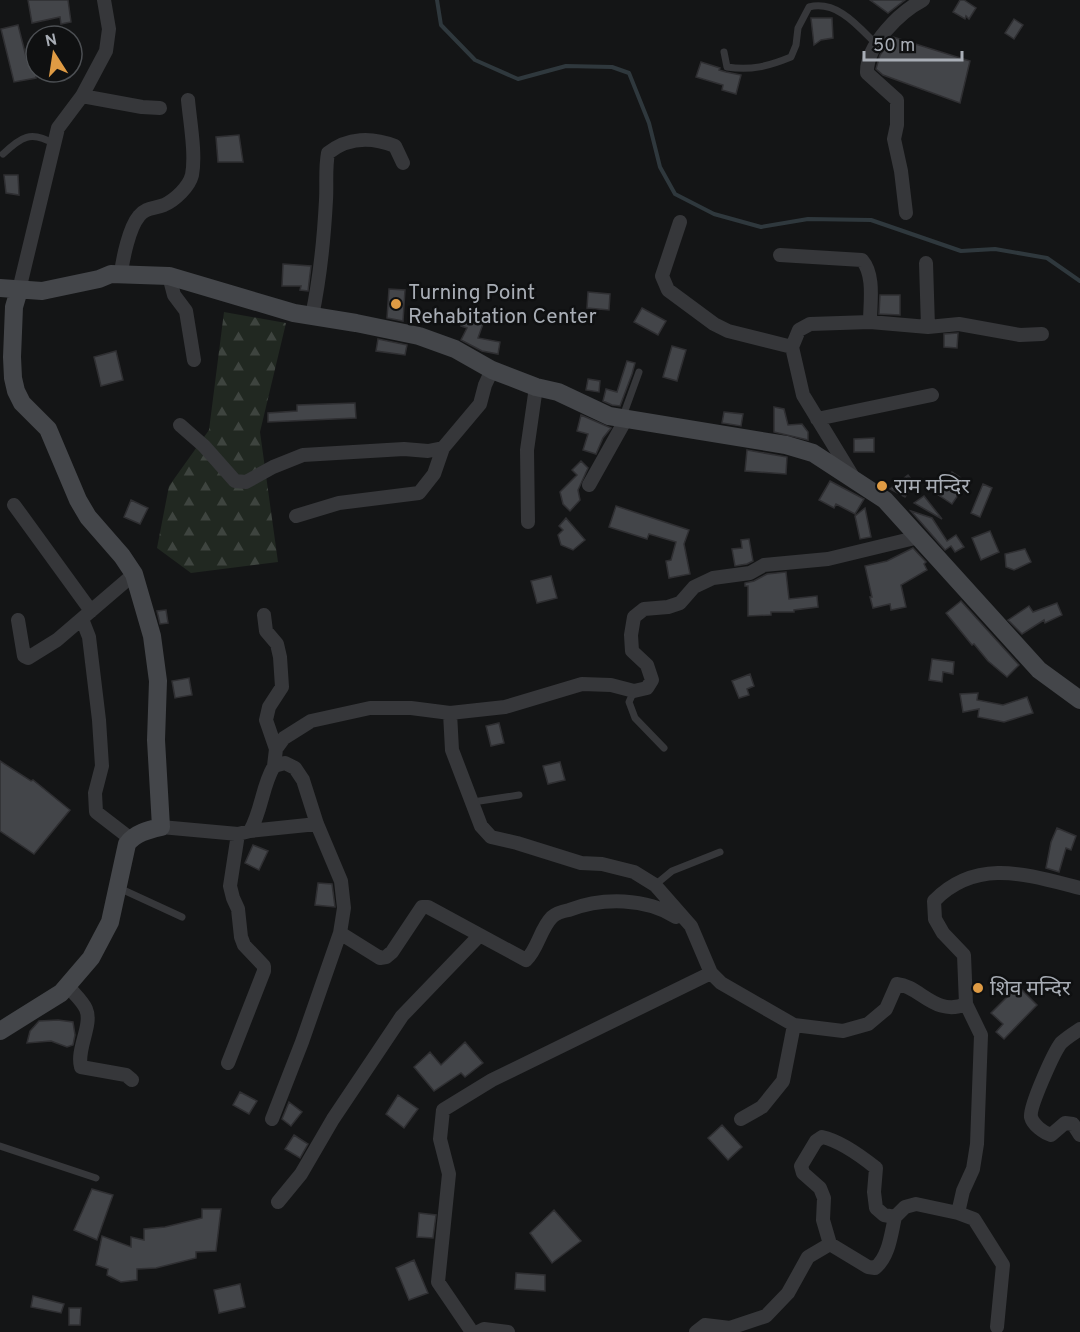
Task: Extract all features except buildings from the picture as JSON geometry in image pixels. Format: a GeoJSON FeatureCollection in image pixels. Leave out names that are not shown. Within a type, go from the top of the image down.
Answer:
{"type":"FeatureCollection","features":[{"type":"Feature","properties":{"kind":"street"},"geometry":{"type":"LineString","coordinates":[[104,0],[109,29],[106,51],[82,96],[58,128],[13,301],[13,378],[22,403],[48,429],[78,500],[88,517],[122,556],[134,574],[152,636],[158,681],[156,740],[161,827]]}},
{"type":"Feature","properties":{"kind":"street"},"geometry":{"type":"LineString","coordinates":[[906,213],[894,139],[897,125],[897,100],[867,73],[867,67],[876,44],[901,13],[923,0]]}},
{"type":"Feature","properties":{"kind":"street"},"geometry":{"type":"LineString","coordinates":[[82,96],[160,108]]}},
{"type":"Feature","properties":{"kind":"street"},"geometry":{"type":"LineString","coordinates":[[121,273],[123,256],[137,218],[145,210],[164,205],[178,196],[192,177],[188,100]]}},
{"type":"Feature","properties":{"kind":"street"},"geometry":{"type":"LineString","coordinates":[[312,315],[319,284],[326,198],[325,169],[328,153],[337,146],[360,140],[380,140],[395,146],[403,163]]}},
{"type":"Feature","properties":{"kind":"street"},"geometry":{"type":"LineString","coordinates":[[680,222],[662,276],[668,290],[696,312],[728,331],[792,347]]}},
{"type":"Feature","properties":{"kind":"street"},"geometry":{"type":"LineString","coordinates":[[780,255],[862,260],[869,280],[870,322]]}},
{"type":"Feature","properties":{"kind":"street"},"geometry":{"type":"LineString","coordinates":[[926,262],[928,327]]}},
{"type":"Feature","properties":{"kind":"street"},"geometry":{"type":"LineString","coordinates":[[13,301],[42,291],[121,273],[169,276],[294,313],[419,336],[455,349],[492,370],[536,387],[558,392],[609,416],[786,445],[813,453],[885,500],[1039,670],[1078,698]]}},
{"type":"Feature","properties":{"kind":"street"},"geometry":{"type":"LineString","coordinates":[[169,276],[174,295],[186,311],[194,360]]}},
{"type":"Feature","properties":{"kind":"street"},"geometry":{"type":"LineString","coordinates":[[0,288],[13,301]]}},
{"type":"Feature","properties":{"kind":"street"},"geometry":{"type":"LineString","coordinates":[[853,477],[803,395],[792,347],[799,330],[810,324],[870,322],[928,327],[959,324],[1020,335],[1042,334]]}},
{"type":"Feature","properties":{"kind":"street"},"geometry":{"type":"LineString","coordinates":[[296,516],[339,503],[419,493],[434,474],[443,448],[480,404],[492,370]]}},
{"type":"Feature","properties":{"kind":"street"},"geometry":{"type":"LineString","coordinates":[[528,522],[527,450],[536,387]]}},
{"type":"Feature","properties":{"kind":"street"},"geometry":{"type":"LineString","coordinates":[[817,419],[932,395]]}},
{"type":"Feature","properties":{"kind":"street"},"geometry":{"type":"LineString","coordinates":[[589,485],[624,419]]}},
{"type":"Feature","properties":{"kind":"street"},"geometry":{"type":"LineString","coordinates":[[180,424],[204,446],[235,481],[246,482],[273,467],[303,455],[404,449],[428,451],[443,448]]}},
{"type":"Feature","properties":{"kind":"street"},"geometry":{"type":"LineString","coordinates":[[14,506],[87,615],[102,766],[95,793],[96,812],[131,839]]}},
{"type":"Feature","properties":{"kind":"street"},"geometry":{"type":"LineString","coordinates":[[276,749],[284,738],[311,721],[370,708],[411,708],[450,713],[505,707],[582,684],[612,685],[634,691],[647,688],[652,680],[647,665],[632,651],[631,635],[634,617],[644,609],[668,607],[680,603],[694,587],[713,578],[750,573],[764,565],[828,559],[919,537]]}},
{"type":"Feature","properties":{"kind":"street"},"geometry":{"type":"LineString","coordinates":[[18,620],[24,656],[28,658],[57,640],[134,574]]}},
{"type":"Feature","properties":{"kind":"street"},"geometry":{"type":"LineString","coordinates":[[228,1063],[264,971],[264,966],[244,945],[238,909],[230,886],[244,832],[257,818],[267,779],[274,765],[276,749],[266,720],[269,706],[282,687],[280,657],[277,644],[266,631],[264,615]]}},
{"type":"Feature","properties":{"kind":"street"},"geometry":{"type":"LineString","coordinates":[[450,713],[452,750],[481,826],[491,837],[581,863],[602,864],[634,872],[655,885],[691,926],[711,973],[721,983],[794,1025],[843,1031],[868,1024],[886,1009],[897,984],[903,984],[937,1004],[957,1008],[966,1004]]}},
{"type":"Feature","properties":{"kind":"street"},"geometry":{"type":"LineString","coordinates":[[272,1119],[340,933],[344,908],[341,881],[317,824],[303,780],[295,768],[285,763],[274,765]]}},
{"type":"Feature","properties":{"kind":"street"},"geometry":{"type":"LineString","coordinates":[[0,1031],[61,993],[91,958],[110,922],[119,888],[122,863],[127,844],[131,839],[161,827],[244,832],[317,824]]}},
{"type":"Feature","properties":{"kind":"street"},"geometry":{"type":"LineString","coordinates":[[958,1213],[963,1191],[973,1168],[977,1144],[981,1035],[966,1004],[964,955],[935,919],[934,901],[944,890],[977,874],[994,872],[1028,875],[1080,888]]}},
{"type":"Feature","properties":{"kind":"street"},"geometry":{"type":"LineString","coordinates":[[340,933],[380,958],[386,957],[392,952],[422,907],[428,907],[526,960],[553,916],[583,904],[616,901],[662,908],[691,926]]}},
{"type":"Feature","properties":{"kind":"street"},"geometry":{"type":"LineString","coordinates":[[278,1202],[301,1174],[333,1119],[402,1016],[478,936]]}},
{"type":"Feature","properties":{"kind":"street"},"geometry":{"type":"LineString","coordinates":[[472,1332],[438,1282],[448,1174],[440,1139],[442,1110],[492,1080],[711,973]]}},
{"type":"Feature","properties":{"kind":"street"},"geometry":{"type":"LineString","coordinates":[[67,986],[86,1009],[88,1018],[79,1059],[81,1067],[126,1075],[132,1080]]}},
{"type":"Feature","properties":{"kind":"street"},"geometry":{"type":"LineString","coordinates":[[741,1119],[762,1107],[783,1081],[794,1025]]}},
{"type":"Feature","properties":{"kind":"street"},"geometry":{"type":"LineString","coordinates":[[1080,1029],[1061,1044],[1031,1108],[1034,1123],[1046,1134],[1051,1136],[1065,1123],[1073,1124],[1080,1135]]}},
{"type":"Feature","properties":{"kind":"street"},"geometry":{"type":"LineString","coordinates":[[895,1217],[884,1215],[876,1208],[874,1191],[876,1168],[863,1157],[830,1139],[822,1137],[816,1141],[801,1166],[803,1173],[820,1188],[824,1198],[823,1220],[830,1244],[868,1268],[875,1268],[882,1263],[891,1238],[895,1217],[906,1207],[916,1204],[958,1213],[974,1219],[1003,1265],[997,1327]]}},
{"type":"Feature","properties":{"kind":"street"},"geometry":{"type":"LineString","coordinates":[[696,1332],[705,1325],[730,1328],[766,1316],[788,1293],[808,1257],[830,1244]]}},
{"type":"Feature","properties":{"kind":"street"},"geometry":{"type":"LineString","coordinates":[[478,1332],[484,1329],[508,1332]]}},
{"type":"Feature","properties":{"kind":"lane"},"geometry":{"type":"LineString","coordinates":[[724,52],[727,68],[742,70],[768,66],[791,57],[796,45],[798,28],[809,7],[818,4],[831,6],[846,15],[876,44]]}},
{"type":"Feature","properties":{"kind":"lane"},"geometry":{"type":"LineString","coordinates":[[3,154],[16,141],[25,137],[36,136],[54,144]]}},
{"type":"Feature","properties":{"kind":"lane"},"geometry":{"type":"LineString","coordinates":[[624,419],[639,372]]}},
{"type":"Feature","properties":{"kind":"lane"},"geometry":{"type":"LineString","coordinates":[[634,691],[629,702],[635,718],[664,748]]}},
{"type":"Feature","properties":{"kind":"lane"},"geometry":{"type":"LineString","coordinates":[[472,802],[519,795]]}},
{"type":"Feature","properties":{"kind":"lane"},"geometry":{"type":"LineString","coordinates":[[655,885],[672,871],[720,852]]}},
{"type":"Feature","properties":{"kind":"lane"},"geometry":{"type":"LineString","coordinates":[[119,888],[182,917]]}},
{"type":"Feature","properties":{"kind":"lane"},"geometry":{"type":"LineString","coordinates":[[0,1146],[96,1178]]}},
{"type":"Feature","properties":{"kind":"green space"},"geometry":{"type":"Polygon","coordinates":[[[224,312],[286,323],[260,432],[278,562],[191,573],[157,548],[169,486],[209,430],[224,312]]]}},
{"type":"Feature","properties":{"kind":"waterway"},"geometry":{"type":"LineString","coordinates":[[437,0],[441,25],[475,60],[518,79],[566,66],[612,67],[629,73],[649,123],[660,167],[675,194],[714,214],[761,227],[808,219],[871,220],[961,251],[995,249],[1047,258],[1080,281]]}},
{"type":"Feature","properties":{"kind":"place","name":"Turning Point Rehabitation Center"},"geometry":{"type":"Point","coordinates":[396,304]}},
{"type":"Feature","properties":{"kind":"place","name":"राम मन्दिर"},"geometry":{"type":"Point","coordinates":[882,486]}},
{"type":"Feature","properties":{"kind":"place","name":"शिव मन्दिर"},"geometry":{"type":"Point","coordinates":[978,988]}}]}
